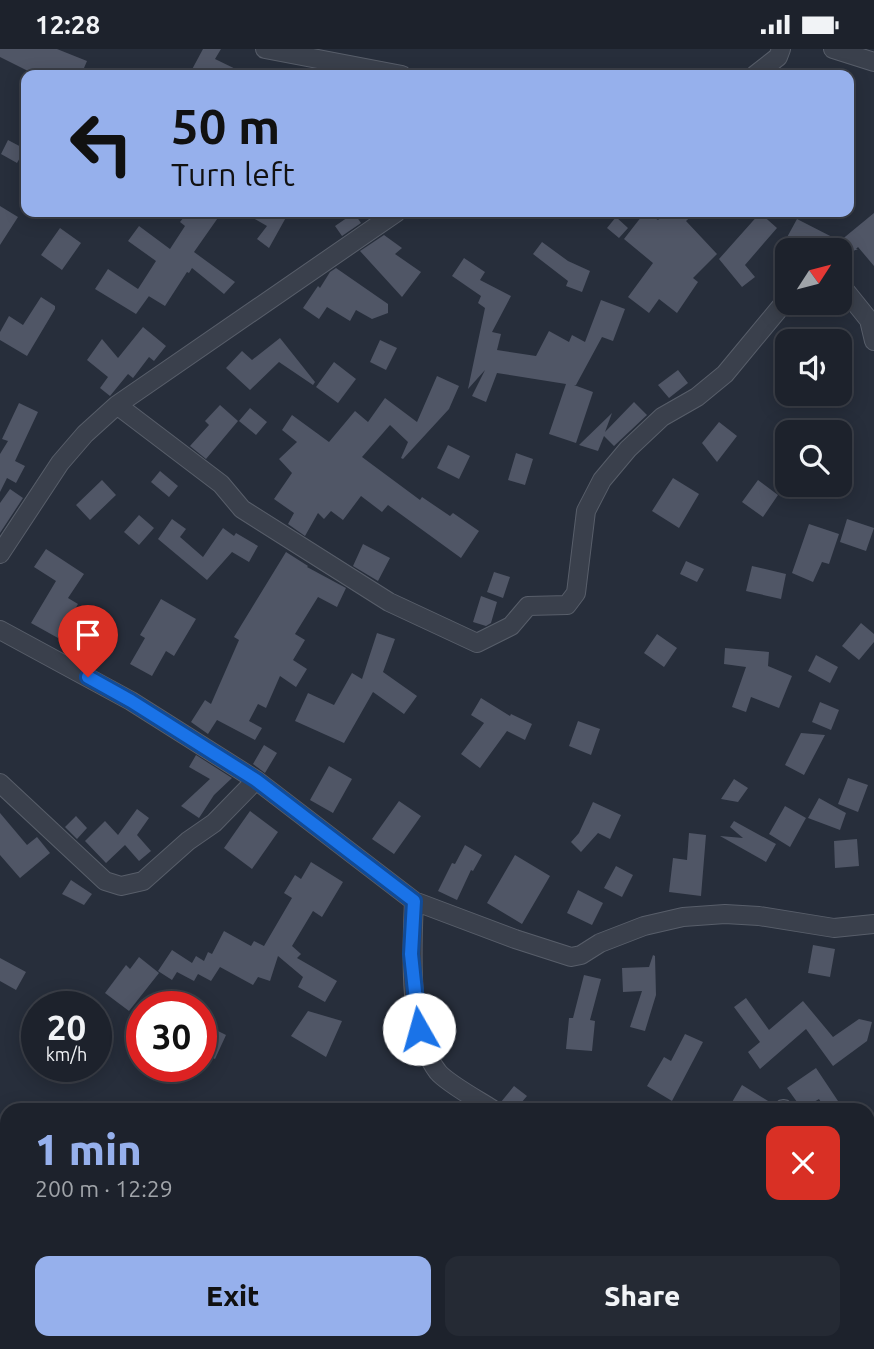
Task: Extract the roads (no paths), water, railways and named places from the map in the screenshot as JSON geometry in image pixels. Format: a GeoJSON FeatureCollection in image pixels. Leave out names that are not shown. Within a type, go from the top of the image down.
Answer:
{"type":"FeatureCollection","features":[{"type":"Feature","properties":{"kind":"street"},"geometry":{"type":"LineString","coordinates":[[265,49],[376,70]]}},
{"type":"Feature","properties":{"kind":"street"},"geometry":{"type":"LineString","coordinates":[[761,70],[778,57],[780,49]]}},
{"type":"Feature","properties":{"kind":"street"},"geometry":{"type":"LineString","coordinates":[[833,49],[874,62]]}},
{"type":"Feature","properties":{"kind":"street"},"geometry":{"type":"LineString","coordinates":[[0,554],[60,463],[85,433],[117,405],[390,217]]}},
{"type":"Feature","properties":{"kind":"street"},"geometry":{"type":"LineString","coordinates":[[852,299],[869,320],[874,341]]}},
{"type":"Feature","properties":{"kind":"street"},"geometry":{"type":"LineString","coordinates":[[117,405],[221,484],[242,509],[389,602],[477,643],[511,626],[528,606],[567,605],[576,593],[586,511],[602,480],[628,449],[662,417],[697,397],[725,374],[775,313]]}},
{"type":"Feature","properties":{"kind":"street"},"geometry":{"type":"LineString","coordinates":[[0,631],[131,701],[256,780],[414,901],[515,939],[572,957],[582,955],[600,943],[644,926],[683,917],[725,914],[759,916],[834,928],[874,924]]}},
{"type":"Feature","properties":{"kind":"street"},"geometry":{"type":"LineString","coordinates":[[0,783],[105,881],[121,886],[143,881],[188,841],[214,823],[256,780]]}},
{"type":"Feature","properties":{"kind":"street"},"geometry":{"type":"LineString","coordinates":[[414,901],[411,954],[419,1029],[425,1048],[439,1073],[483,1103]]}}]}
